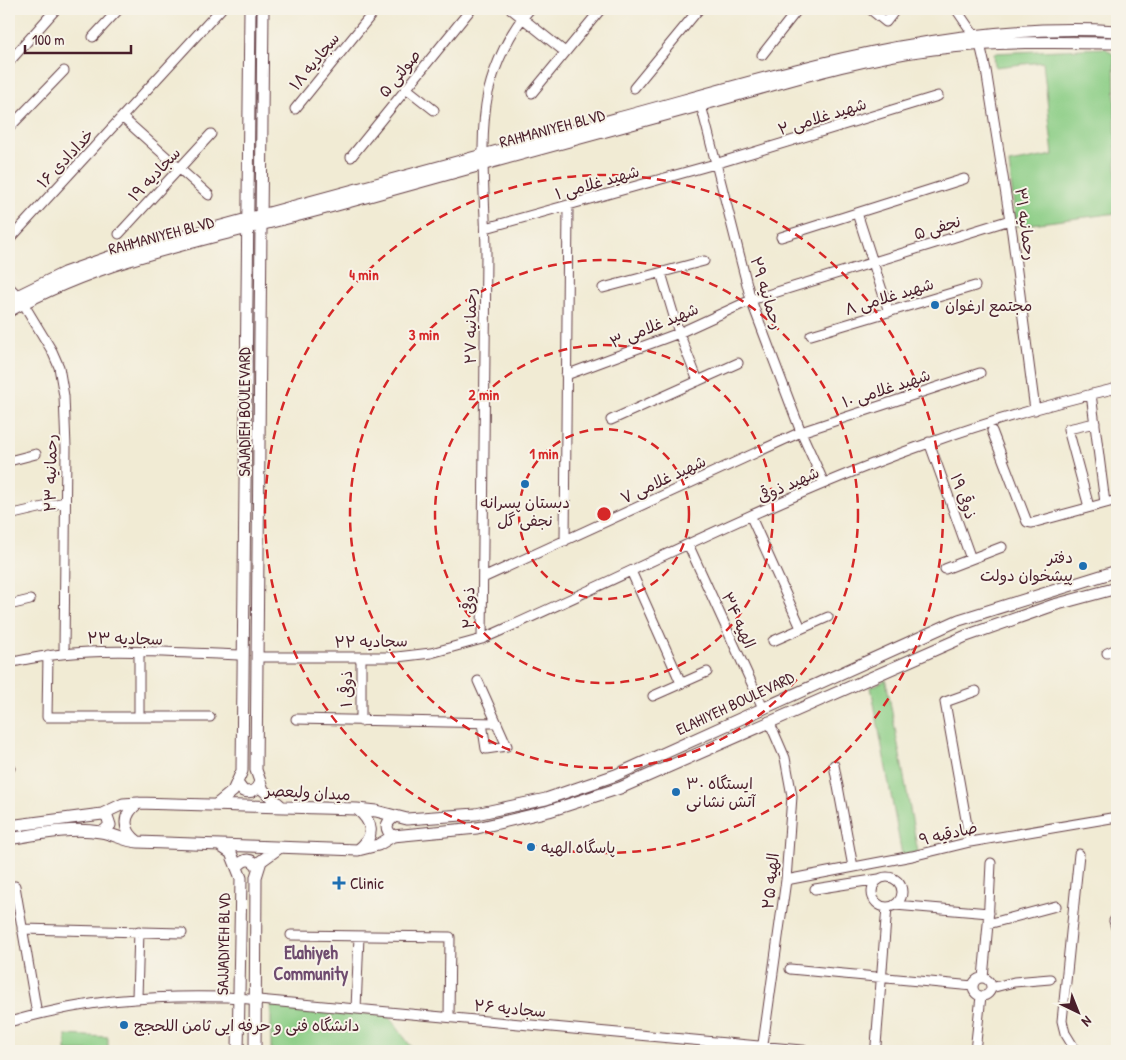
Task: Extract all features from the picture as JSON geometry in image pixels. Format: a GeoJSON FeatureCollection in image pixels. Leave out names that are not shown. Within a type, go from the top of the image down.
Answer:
{"type":"FeatureCollection","features":[{"type":"Feature","properties":{"kind":"main road","name":"SAJADIEH BOULEVARD"},"geometry":{"type":"LineString","coordinates":[[216,805],[227,798],[242,771],[250,9]]}},
{"type":"Feature","properties":{"kind":"main road","name":"SAJADIEH BOULEVARD"},"geometry":{"type":"LineString","coordinates":[[259,784],[256,770],[259,656],[263,9]]}},
{"type":"Feature","properties":{"kind":"main road","name":"RAHMANIYEH BLVD"},"geometry":{"type":"LineString","coordinates":[[9,311],[14,296],[64,273],[114,255],[247,224],[700,101],[890,56],[977,39],[1117,31]]}},
{"type":"Feature","properties":{"kind":"main road","name":"RAHMANIYEH BLVD"},"geometry":{"type":"LineString","coordinates":[[977,39],[1117,43]]}},
{"type":"Feature","properties":{"kind":"main road","name":"ELAHIYEH BOULEVARD"},"geometry":{"type":"LineString","coordinates":[[357,809],[376,811],[407,820],[476,814],[546,799],[616,775],[958,620],[1117,571]]}},
{"type":"Feature","properties":{"kind":"main road","name":"ELAHIYEH BOULEVARD"},"geometry":{"type":"LineString","coordinates":[[358,850],[378,846],[393,836],[477,828],[549,811],[620,788],[966,636],[1054,605],[1117,588]]}},
{"type":"Feature","properties":{"kind":"main road"},"geometry":{"type":"LineString","coordinates":[[763,708],[769,721]]}},
{"type":"Feature","properties":{"kind":"main road"},"geometry":{"type":"LineString","coordinates":[[237,783],[243,791],[248,792],[257,788],[259,784],[267,795],[281,806]]}},
{"type":"Feature","properties":{"kind":"main road"},"geometry":{"type":"LineString","coordinates":[[138,803],[130,809],[126,818],[126,828],[130,836],[138,842]]}},
{"type":"Feature","properties":{"kind":"main road","name":"میدان ولیعصر"},"geometry":{"type":"LineString","coordinates":[[102,814],[123,804],[138,803],[357,809],[366,817],[371,831],[365,844],[358,850]]}},
{"type":"Feature","properties":{"kind":"main road"},"geometry":{"type":"LineString","coordinates":[[9,826],[102,814],[110,820],[110,825],[103,832]]}},
{"type":"Feature","properties":{"kind":"main road"},"geometry":{"type":"LineString","coordinates":[[393,836],[388,832],[387,826],[389,820],[394,817]]}},
{"type":"Feature","properties":{"kind":"main road"},"geometry":{"type":"LineString","coordinates":[[9,839],[86,830],[103,832],[125,841],[138,842],[358,850]]}},
{"type":"Feature","properties":{"kind":"main road"},"geometry":{"type":"LineString","coordinates":[[219,845],[231,853],[238,866],[242,861],[249,860],[255,862],[258,867],[267,855],[279,848]]}},
{"type":"Feature","properties":{"kind":"main road","name":"SAJJADIYEH BLVD"},"geometry":{"type":"LineString","coordinates":[[238,866],[241,878],[238,1051]]}},
{"type":"Feature","properties":{"kind":"main road","name":"SAJJADIYEH BLVD"},"geometry":{"type":"LineString","coordinates":[[255,1051],[256,877],[258,867]]}},
{"type":"Feature","properties":{"kind":"street"},"geometry":{"type":"LineString","coordinates":[[9,62],[56,9]]}},
{"type":"Feature","properties":{"kind":"street"},"geometry":{"type":"LineString","coordinates":[[93,37],[119,9]]}},
{"type":"Feature","properties":{"kind":"street","name":"خدادادی ۱۶"},"geometry":{"type":"LineString","coordinates":[[9,240],[221,9]]}},
{"type":"Feature","properties":{"kind":"street","name":"سجادیه ۱۸"},"geometry":{"type":"LineString","coordinates":[[295,109],[376,9]]}},
{"type":"Feature","properties":{"kind":"street","name":"صولتی ۵"},"geometry":{"type":"LineString","coordinates":[[351,157],[471,9]]}},
{"type":"Feature","properties":{"kind":"street"},"geometry":{"type":"LineString","coordinates":[[511,9],[565,52]]}},
{"type":"Feature","properties":{"kind":"street","name":"رحمانیه ۲۷"},"geometry":{"type":"LineString","coordinates":[[483,578],[486,228],[484,128],[488,92],[500,58],[522,17],[530,9]]}},
{"type":"Feature","properties":{"kind":"street"},"geometry":{"type":"LineString","coordinates":[[532,93],[601,9]]}},
{"type":"Feature","properties":{"kind":"street"},"geometry":{"type":"LineString","coordinates":[[634,88],[699,9]]}},
{"type":"Feature","properties":{"kind":"street"},"geometry":{"type":"LineString","coordinates":[[762,55],[798,9]]}},
{"type":"Feature","properties":{"kind":"street"},"geometry":{"type":"LineString","coordinates":[[870,9],[886,22],[896,9]]}},
{"type":"Feature","properties":{"kind":"street"},"geometry":{"type":"LineString","coordinates":[[956,9],[977,39]]}},
{"type":"Feature","properties":{"kind":"street","name":"رحمانیه ۳۱"},"geometry":{"type":"LineString","coordinates":[[977,39],[1010,220],[1036,410]]}},
{"type":"Feature","properties":{"kind":"street"},"geometry":{"type":"LineString","coordinates":[[9,126],[64,71]]}},
{"type":"Feature","properties":{"kind":"street"},"geometry":{"type":"LineString","coordinates":[[406,88],[434,110]]}},
{"type":"Feature","properties":{"kind":"street","name":"شهید غلامی ۲"},"geometry":{"type":"LineString","coordinates":[[715,164],[938,96]]}},
{"type":"Feature","properties":{"kind":"street","name":"رحمانیه ۲۹"},"geometry":{"type":"LineString","coordinates":[[700,101],[751,300],[801,432],[824,484]]}},
{"type":"Feature","properties":{"kind":"street"},"geometry":{"type":"LineString","coordinates":[[123,118],[209,195]]}},
{"type":"Feature","properties":{"kind":"street","name":"سجادیه ۱۹"},"geometry":{"type":"LineString","coordinates":[[119,234],[211,134]]}},
{"type":"Feature","properties":{"kind":"street","name":"شهید غلامی ۱"},"geometry":{"type":"LineString","coordinates":[[486,228],[715,164]]}},
{"type":"Feature","properties":{"kind":"street"},"geometry":{"type":"LineString","coordinates":[[781,237],[964,179]]}},
{"type":"Feature","properties":{"kind":"street"},"geometry":{"type":"LineString","coordinates":[[565,541],[568,206]]}},
{"type":"Feature","properties":{"kind":"street"},"geometry":{"type":"LineString","coordinates":[[857,213],[889,312]]}},
{"type":"Feature","properties":{"kind":"street","name":"نجفی ۵"},"geometry":{"type":"LineString","coordinates":[[751,300],[1010,220]]}},
{"type":"Feature","properties":{"kind":"street"},"geometry":{"type":"LineString","coordinates":[[603,288],[704,261]]}},
{"type":"Feature","properties":{"kind":"street"},"geometry":{"type":"LineString","coordinates":[[661,273],[679,333],[698,381]]}},
{"type":"Feature","properties":{"kind":"street","name":"شهید غلامی ۸"},"geometry":{"type":"LineString","coordinates":[[811,335],[975,286]]}},
{"type":"Feature","properties":{"kind":"street","name":"رحمانیه ۲۳"},"geometry":{"type":"LineString","coordinates":[[14,296],[44,334],[58,367],[64,396],[66,448],[64,653]]}},
{"type":"Feature","properties":{"kind":"street","name":"شهید غلامی ۳"},"geometry":{"type":"LineString","coordinates":[[566,374],[679,333],[751,300]]}},
{"type":"Feature","properties":{"kind":"street"},"geometry":{"type":"LineString","coordinates":[[611,420],[738,363]]}},
{"type":"Feature","properties":{"kind":"street","name":"شهید غلامی ۱۰"},"geometry":{"type":"LineString","coordinates":[[801,432],[980,373]]}},
{"type":"Feature","properties":{"kind":"street","name":"شهید ذوقی"},"geometry":{"type":"LineString","coordinates":[[482,639],[751,516],[824,484],[929,442],[1117,388]]}},
{"type":"Feature","properties":{"kind":"street"},"geometry":{"type":"LineString","coordinates":[[1091,394],[1105,503]]}},
{"type":"Feature","properties":{"kind":"street"},"geometry":{"type":"LineString","coordinates":[[1089,507],[1068,429],[1095,423]]}},
{"type":"Feature","properties":{"kind":"street"},"geometry":{"type":"LineString","coordinates":[[992,431],[1026,522],[1032,523],[1117,500]]}},
{"type":"Feature","properties":{"kind":"street","name":"شهید غلامی ۷"},"geometry":{"type":"LineString","coordinates":[[483,578],[801,432]]}},
{"type":"Feature","properties":{"kind":"street","name":"ذوقی ۱۹"},"geometry":{"type":"LineString","coordinates":[[929,442],[971,559]]}},
{"type":"Feature","properties":{"kind":"street"},"geometry":{"type":"LineString","coordinates":[[9,461],[36,454]]}},
{"type":"Feature","properties":{"kind":"street"},"geometry":{"type":"LineString","coordinates":[[9,515],[64,502]]}},
{"type":"Feature","properties":{"kind":"street"},"geometry":{"type":"LineString","coordinates":[[751,516],[801,628]]}},
{"type":"Feature","properties":{"kind":"street","name":"الهیه ۳۴"},"geometry":{"type":"LineString","coordinates":[[688,544],[763,708]]}},
{"type":"Feature","properties":{"kind":"street"},"geometry":{"type":"LineString","coordinates":[[945,569],[1002,547]]}},
{"type":"Feature","properties":{"kind":"street"},"geometry":{"type":"LineString","coordinates":[[632,571],[681,684]]}},
{"type":"Feature","properties":{"kind":"street","name":"ذوقی ۲"},"geometry":{"type":"LineString","coordinates":[[482,639],[483,578]]}},
{"type":"Feature","properties":{"kind":"street"},"geometry":{"type":"LineString","coordinates":[[9,605],[30,600]]}},
{"type":"Feature","properties":{"kind":"street"},"geometry":{"type":"LineString","coordinates":[[773,641],[828,617]]}},
{"type":"Feature","properties":{"kind":"street","name":"سجادیه ۲۲"},"geometry":{"type":"LineString","coordinates":[[259,656],[397,657],[432,653],[482,639]]}},
{"type":"Feature","properties":{"kind":"street"},"geometry":{"type":"LineString","coordinates":[[1107,653],[1117,649]]}},
{"type":"Feature","properties":{"kind":"street","name":"سجادیه ۲۳"},"geometry":{"type":"LineString","coordinates":[[9,663],[48,654],[91,651],[242,654]]}},
{"type":"Feature","properties":{"kind":"street"},"geometry":{"type":"LineString","coordinates":[[139,653],[139,717]]}},
{"type":"Feature","properties":{"kind":"street"},"geometry":{"type":"LineString","coordinates":[[48,654],[47,717],[210,717]]}},
{"type":"Feature","properties":{"kind":"street","name":"ذوقی ۱"},"geometry":{"type":"LineString","coordinates":[[361,657],[361,721]]}},
{"type":"Feature","properties":{"kind":"street"},"geometry":{"type":"LineString","coordinates":[[653,696],[707,672]]}},
{"type":"Feature","properties":{"kind":"street"},"geometry":{"type":"LineString","coordinates":[[478,681],[507,746],[486,749],[482,723]]}},
{"type":"Feature","properties":{"kind":"street"},"geometry":{"type":"LineString","coordinates":[[970,842],[946,702],[976,692]]}},
{"type":"Feature","properties":{"kind":"street"},"geometry":{"type":"LineString","coordinates":[[296,719],[497,723]]}},
{"type":"Feature","properties":{"kind":"street","name":"الهیه ۲۵"},"geometry":{"type":"LineString","coordinates":[[762,1049],[786,880],[792,796],[785,758],[769,721]]}},
{"type":"Feature","properties":{"kind":"street"},"geometry":{"type":"LineString","coordinates":[[834,765],[853,867]]}},
{"type":"Feature","properties":{"kind":"street","name":"صادقیه ۹"},"geometry":{"type":"LineString","coordinates":[[786,880],[912,856],[970,842],[1117,817]]}},
{"type":"Feature","properties":{"kind":"street"},"geometry":{"type":"LineString","coordinates":[[1076,1051],[1064,1034],[1062,1021],[1079,854]]}},
{"type":"Feature","properties":{"kind":"street"},"geometry":{"type":"LineString","coordinates":[[983,978],[991,863]]}},
{"type":"Feature","properties":{"kind":"street"},"geometry":{"type":"LineString","coordinates":[[815,890],[887,876],[895,878],[900,884],[902,892],[900,900],[891,906],[880,977],[876,1045]]}},
{"type":"Feature","properties":{"kind":"street"},"geometry":{"type":"LineString","coordinates":[[879,878],[874,884],[872,892],[874,900],[879,905],[989,913]]}},
{"type":"Feature","properties":{"kind":"street"},"geometry":{"type":"LineString","coordinates":[[14,886],[36,1014]]}},
{"type":"Feature","properties":{"kind":"street"},"geometry":{"type":"LineString","coordinates":[[988,924],[1056,906]]}},
{"type":"Feature","properties":{"kind":"street"},"geometry":{"type":"LineString","coordinates":[[1117,917],[1114,922],[1117,931]]}},
{"type":"Feature","properties":{"kind":"street"},"geometry":{"type":"LineString","coordinates":[[22,929],[182,933]]}},
{"type":"Feature","properties":{"kind":"street"},"geometry":{"type":"LineString","coordinates":[[137,997],[139,931]]}},
{"type":"Feature","properties":{"kind":"street"},"geometry":{"type":"LineString","coordinates":[[291,935],[450,937],[449,1017]]}},
{"type":"Feature","properties":{"kind":"street"},"geometry":{"type":"LineString","coordinates":[[356,1008],[358,936]]}},
{"type":"Feature","properties":{"kind":"street"},"geometry":{"type":"LineString","coordinates":[[790,969],[973,986]]}},
{"type":"Feature","properties":{"kind":"street"},"geometry":{"type":"LineString","coordinates":[[991,988],[989,982],[983,978],[976,980],[973,986],[975,993],[981,996],[987,994],[991,988],[1014,982],[1050,979]]}},
{"type":"Feature","properties":{"kind":"street"},"geometry":{"type":"LineString","coordinates":[[975,1051],[981,996]]}},
{"type":"Feature","properties":{"kind":"street","name":"سجادیه ۲۶"},"geometry":{"type":"LineString","coordinates":[[9,1022],[86,1002],[137,997],[238,998],[449,1017],[762,1049],[812,1051]]}},
{"type":"Feature","properties":{"kind":"green space"},"geometry":{"type":"Polygon","coordinates":[[[1105,48],[1114,55],[1117,213],[1016,226],[1009,163],[1053,155],[1043,62],[995,67],[994,53],[1105,48]]]}},
{"type":"Feature","properties":{"kind":"green space"},"geometry":{"type":"Polygon","coordinates":[[[886,680],[918,852],[902,855],[871,687],[886,680]]]}},
{"type":"Feature","properties":{"kind":"green space"},"geometry":{"type":"Polygon","coordinates":[[[271,1004],[389,1016],[414,1051],[271,1051],[271,1004]]]}},
{"type":"Feature","properties":{"kind":"green space"},"geometry":{"type":"Polygon","coordinates":[[[66,1035],[108,1037],[108,1051],[66,1051],[66,1035]]]}},
{"type":"Feature","properties":{"kind":"place","name":"مجتمع ارغوان"},"geometry":{"type":"Point","coordinates":[935,305]}},
{"type":"Feature","properties":{"kind":"place","name":"دبستان پسرانه نجفی گل"},"geometry":{"type":"Point","coordinates":[525,484]}},
{"type":"Feature","properties":{"kind":"place","name":"دفتر پیشخوان دولت"},"geometry":{"type":"Point","coordinates":[1083,566]}},
{"type":"Feature","properties":{"kind":"place","name":"ایستگاه ۳۰ آتش نشانی"},"geometry":{"type":"Point","coordinates":[676,792]}},
{"type":"Feature","properties":{"kind":"place","name":"پاسگاه الهیه"},"geometry":{"type":"Point","coordinates":[531,847]}},
{"type":"Feature","properties":{"kind":"place","name":"Clinic"},"geometry":{"type":"Point","coordinates":[339,883]}},
{"type":"Feature","properties":{"kind":"place","name":"دانشگاه فنی و حرفه ایی ثامن اللحجج"},"geometry":{"type":"Point","coordinates":[124,1025]}},
{"type":"Feature","properties":{"kind":"district","name":"Elahiyeh Community"},"geometry":{"type":"Point","coordinates":[311,962]}}]}
